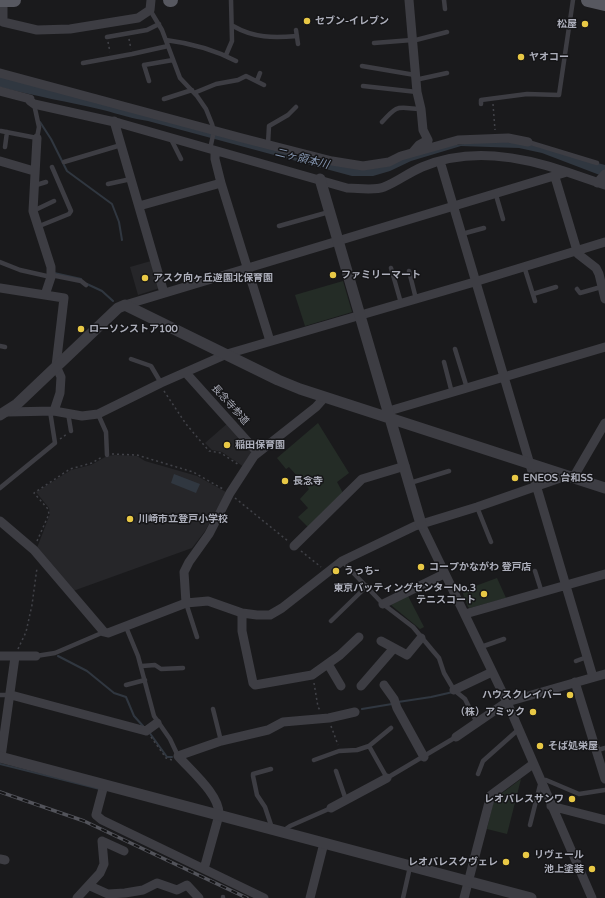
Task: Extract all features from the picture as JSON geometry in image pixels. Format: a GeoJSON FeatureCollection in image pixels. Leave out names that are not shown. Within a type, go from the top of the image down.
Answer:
{"type":"FeatureCollection","features":[{"type":"Feature","properties":{"kind":"main road"},"geometry":{"type":"LineString","coordinates":[[1,0],[14,0]]}},
{"type":"Feature","properties":{"kind":"main road"},"geometry":{"type":"LineString","coordinates":[[588,0],[605,4]]}},
{"type":"Feature","properties":{"kind":"street"},"geometry":{"type":"LineString","coordinates":[[1,0],[3,22],[37,30],[119,22],[138,18],[150,10],[151,0]]}},
{"type":"Feature","properties":{"kind":"street"},"geometry":{"type":"LineString","coordinates":[[409,0],[415,78],[421,109],[423,130],[428,140],[419,145],[412,153]]}},
{"type":"Feature","properties":{"kind":"street"},"geometry":{"type":"LineString","coordinates":[[0,73],[214,131],[332,161],[363,166],[389,162],[412,153],[458,140],[508,138],[528,142]]}},
{"type":"Feature","properties":{"kind":"street"},"geometry":{"type":"LineString","coordinates":[[0,91],[30,98],[30,101],[34,104],[114,121],[347,188],[382,188],[421,168],[440,161],[477,155],[516,157],[567,172],[602,180]]}},
{"type":"Feature","properties":{"kind":"street"},"geometry":{"type":"LineString","coordinates":[[114,121],[164,293]]}},
{"type":"Feature","properties":{"kind":"street"},"geometry":{"type":"LineString","coordinates":[[37,138],[33,186],[33,211],[37,227],[46,249],[51,276],[46,295]]}},
{"type":"Feature","properties":{"kind":"street"},"geometry":{"type":"LineString","coordinates":[[212,150],[270,342]]}},
{"type":"Feature","properties":{"kind":"street"},"geometry":{"type":"LineString","coordinates":[[440,161],[593,677]]}},
{"type":"Feature","properties":{"kind":"street"},"geometry":{"type":"LineString","coordinates":[[0,162],[34,171]]}},
{"type":"Feature","properties":{"kind":"street"},"geometry":{"type":"LineString","coordinates":[[4,413],[118,308],[125,305],[496,195],[567,172]]}},
{"type":"Feature","properties":{"kind":"street"},"geometry":{"type":"LineString","coordinates":[[555,177],[578,254],[602,274],[601,287],[605,299]]}},
{"type":"Feature","properties":{"kind":"street"},"geometry":{"type":"LineString","coordinates":[[320,179],[421,524],[507,702],[592,898]]}},
{"type":"Feature","properties":{"kind":"street"},"geometry":{"type":"LineString","coordinates":[[139,206],[221,183]]}},
{"type":"Feature","properties":{"kind":"street"},"geometry":{"type":"LineString","coordinates":[[4,413],[52,411],[90,416],[98,414],[227,354],[605,242]]}},
{"type":"Feature","properties":{"kind":"street"},"geometry":{"type":"LineString","coordinates":[[0,288],[64,298],[56,366],[61,377],[60,393],[52,411]]}},
{"type":"Feature","properties":{"kind":"street"},"geometry":{"type":"LineString","coordinates":[[125,305],[278,380],[324,398],[390,415],[605,488]]}},
{"type":"Feature","properties":{"kind":"street"},"geometry":{"type":"LineString","coordinates":[[390,415],[467,388],[605,347]]}},
{"type":"Feature","properties":{"kind":"street","name":"長念寺参道"},"geometry":{"type":"LineString","coordinates":[[186,372],[257,452]]}},
{"type":"Feature","properties":{"kind":"street"},"geometry":{"type":"LineString","coordinates":[[186,604],[184,572],[189,562],[209,534],[245,469],[257,452],[316,407],[324,398]]}},
{"type":"Feature","properties":{"kind":"street"},"geometry":{"type":"LineString","coordinates":[[0,521],[34,550],[104,632],[108,633],[126,627],[186,604],[208,601],[242,613],[263,616],[278,612],[342,561],[421,524],[569,477],[605,423]]}},
{"type":"Feature","properties":{"kind":"street"},"geometry":{"type":"LineString","coordinates":[[294,546],[362,479],[405,466]]}},
{"type":"Feature","properties":{"kind":"street"},"geometry":{"type":"LineString","coordinates":[[383,604],[444,574]]}},
{"type":"Feature","properties":{"kind":"street"},"geometry":{"type":"LineString","coordinates":[[465,614],[605,574]]}},
{"type":"Feature","properties":{"kind":"street"},"geometry":{"type":"LineString","coordinates":[[242,613],[242,632],[253,683],[255,685],[312,675],[340,655],[359,637]]}},
{"type":"Feature","properties":{"kind":"street"},"geometry":{"type":"LineString","coordinates":[[381,642],[407,655],[421,638]]}},
{"type":"Feature","properties":{"kind":"street"},"geometry":{"type":"LineString","coordinates":[[361,686],[394,648]]}},
{"type":"Feature","properties":{"kind":"street"},"geometry":{"type":"LineString","coordinates":[[0,656],[36,656]]}},
{"type":"Feature","properties":{"kind":"street"},"geometry":{"type":"LineString","coordinates":[[16,657],[1,757],[531,898]]}},
{"type":"Feature","properties":{"kind":"street"},"geometry":{"type":"LineString","coordinates":[[328,664],[341,686]]}},
{"type":"Feature","properties":{"kind":"street"},"geometry":{"type":"LineString","coordinates":[[454,690],[492,672]]}},
{"type":"Feature","properties":{"kind":"street"},"geometry":{"type":"LineString","coordinates":[[456,737],[507,702],[605,674]]}},
{"type":"Feature","properties":{"kind":"street"},"geometry":{"type":"LineString","coordinates":[[575,682],[595,751],[605,779]]}},
{"type":"Feature","properties":{"kind":"street"},"geometry":{"type":"LineString","coordinates":[[384,685],[424,757]]}},
{"type":"Feature","properties":{"kind":"street"},"geometry":{"type":"LineString","coordinates":[[11,694],[151,727]]}},
{"type":"Feature","properties":{"kind":"street"},"geometry":{"type":"LineString","coordinates":[[204,869],[219,815],[219,807],[208,789],[178,756],[221,741],[262,731],[283,722],[329,718],[355,712]]}},
{"type":"Feature","properties":{"kind":"street"},"geometry":{"type":"LineString","coordinates":[[464,898],[491,795],[533,764]]}},
{"type":"Feature","properties":{"kind":"street"},"geometry":{"type":"LineString","coordinates":[[331,808],[387,778]]}},
{"type":"Feature","properties":{"kind":"street"},"geometry":{"type":"LineString","coordinates":[[104,785],[96,815],[264,898]]}},
{"type":"Feature","properties":{"kind":"street"},"geometry":{"type":"LineString","coordinates":[[552,806],[605,820]]}},
{"type":"Feature","properties":{"kind":"street"},"geometry":{"type":"LineString","coordinates":[[77,898],[90,886],[100,873],[104,864],[102,840],[124,851]]}},
{"type":"Feature","properties":{"kind":"street"},"geometry":{"type":"LineString","coordinates":[[310,898],[324,843]]}},
{"type":"Feature","properties":{"kind":"street"},"geometry":{"type":"LineString","coordinates":[[90,886],[108,894],[127,896],[157,883],[177,890],[187,885],[197,897]]}},
{"type":"Feature","properties":{"kind":"lane"},"geometry":{"type":"LineString","coordinates":[[226,55],[232,41],[233,26],[231,0]]}},
{"type":"Feature","properties":{"kind":"lane"},"geometry":{"type":"LineString","coordinates":[[444,0],[445,8]]}},
{"type":"Feature","properties":{"kind":"lane"},"geometry":{"type":"LineString","coordinates":[[481,104],[481,100],[492,98],[527,94],[559,95],[574,0]]}},
{"type":"Feature","properties":{"kind":"lane"},"geometry":{"type":"LineString","coordinates":[[150,10],[159,24],[180,78],[206,108],[214,131],[212,150]]}},
{"type":"Feature","properties":{"kind":"lane"},"geometry":{"type":"LineString","coordinates":[[107,37],[147,30],[159,24]]}},
{"type":"Feature","properties":{"kind":"lane"},"geometry":{"type":"LineString","coordinates":[[233,26],[255,36],[270,38],[297,36]]}},
{"type":"Feature","properties":{"kind":"lane"},"geometry":{"type":"LineString","coordinates":[[296,30],[298,44]]}},
{"type":"Feature","properties":{"kind":"lane"},"geometry":{"type":"LineString","coordinates":[[374,43],[412,41],[447,32]]}},
{"type":"Feature","properties":{"kind":"lane"},"geometry":{"type":"LineString","coordinates":[[166,40],[226,55],[236,61]]}},
{"type":"Feature","properties":{"kind":"lane"},"geometry":{"type":"LineString","coordinates":[[84,63],[168,46]]}},
{"type":"Feature","properties":{"kind":"lane"},"geometry":{"type":"LineString","coordinates":[[149,82],[144,65],[173,60]]}},
{"type":"Feature","properties":{"kind":"lane"},"geometry":{"type":"LineString","coordinates":[[362,66],[415,78],[447,73]]}},
{"type":"Feature","properties":{"kind":"lane"},"geometry":{"type":"LineString","coordinates":[[257,81],[260,73]]}},
{"type":"Feature","properties":{"kind":"lane"},"geometry":{"type":"LineString","coordinates":[[164,99],[193,92],[216,84],[238,80],[246,76],[264,85]]}},
{"type":"Feature","properties":{"kind":"lane"},"geometry":{"type":"LineString","coordinates":[[363,86],[417,92]]}},
{"type":"Feature","properties":{"kind":"lane"},"geometry":{"type":"LineString","coordinates":[[1,131],[37,138],[39,127],[34,104]]}},
{"type":"Feature","properties":{"kind":"lane"},"geometry":{"type":"LineString","coordinates":[[382,122],[394,108],[401,106],[421,109]]}},
{"type":"Feature","properties":{"kind":"lane"},"geometry":{"type":"LineString","coordinates":[[268,144],[269,126],[288,115],[296,107]]}},
{"type":"Feature","properties":{"kind":"lane"},"geometry":{"type":"LineString","coordinates":[[5,147],[7,132]]}},
{"type":"Feature","properties":{"kind":"lane"},"geometry":{"type":"LineString","coordinates":[[170,138],[182,159]]}},
{"type":"Feature","properties":{"kind":"lane"},"geometry":{"type":"LineString","coordinates":[[528,142],[597,163]]}},
{"type":"Feature","properties":{"kind":"lane"},"geometry":{"type":"LineString","coordinates":[[64,162],[121,145]]}},
{"type":"Feature","properties":{"kind":"lane"},"geometry":{"type":"LineString","coordinates":[[37,227],[69,214],[71,211],[52,168]]}},
{"type":"Feature","properties":{"kind":"lane"},"geometry":{"type":"LineString","coordinates":[[108,184],[131,179]]}},
{"type":"Feature","properties":{"kind":"lane"},"geometry":{"type":"LineString","coordinates":[[33,186],[46,182]]}},
{"type":"Feature","properties":{"kind":"lane"},"geometry":{"type":"LineString","coordinates":[[496,195],[503,219]]}},
{"type":"Feature","properties":{"kind":"lane"},"geometry":{"type":"LineString","coordinates":[[33,211],[54,202]]}},
{"type":"Feature","properties":{"kind":"lane"},"geometry":{"type":"LineString","coordinates":[[279,226],[329,212]]}},
{"type":"Feature","properties":{"kind":"lane"},"geometry":{"type":"LineString","coordinates":[[462,234],[484,228]]}},
{"type":"Feature","properties":{"kind":"lane"},"geometry":{"type":"LineString","coordinates":[[0,262],[20,270],[81,281],[86,285]]}},
{"type":"Feature","properties":{"kind":"lane"},"geometry":{"type":"LineString","coordinates":[[524,266],[535,301]]}},
{"type":"Feature","properties":{"kind":"lane"},"geometry":{"type":"LineString","coordinates":[[391,268],[401,303]]}},
{"type":"Feature","properties":{"kind":"lane"},"geometry":{"type":"LineString","coordinates":[[409,271],[416,299]]}},
{"type":"Feature","properties":{"kind":"lane"},"geometry":{"type":"LineString","coordinates":[[533,294],[556,287]]}},
{"type":"Feature","properties":{"kind":"lane"},"geometry":{"type":"LineString","coordinates":[[577,289],[580,293],[601,287]]}},
{"type":"Feature","properties":{"kind":"lane"},"geometry":{"type":"LineString","coordinates":[[455,349],[467,388]]}},
{"type":"Feature","properties":{"kind":"lane"},"geometry":{"type":"LineString","coordinates":[[131,359],[151,366],[160,384]]}},
{"type":"Feature","properties":{"kind":"lane"},"geometry":{"type":"LineString","coordinates":[[444,362],[452,393]]}},
{"type":"Feature","properties":{"kind":"lane"},"geometry":{"type":"LineString","coordinates":[[0,488],[55,443],[52,411]]}},
{"type":"Feature","properties":{"kind":"lane"},"geometry":{"type":"LineString","coordinates":[[68,414],[71,431]]}},
{"type":"Feature","properties":{"kind":"lane"},"geometry":{"type":"LineString","coordinates":[[98,414],[106,432],[106,455]]}},
{"type":"Feature","properties":{"kind":"lane"},"geometry":{"type":"LineString","coordinates":[[410,483],[449,471]]}},
{"type":"Feature","properties":{"kind":"lane"},"geometry":{"type":"LineString","coordinates":[[477,507],[491,542]]}},
{"type":"Feature","properties":{"kind":"lane"},"geometry":{"type":"LineString","coordinates":[[342,561],[383,604],[413,627],[439,658],[444,673],[454,690],[465,699],[477,723]]}},
{"type":"Feature","properties":{"kind":"lane"},"geometry":{"type":"LineString","coordinates":[[535,571],[542,593]]}},
{"type":"Feature","properties":{"kind":"lane"},"geometry":{"type":"LineString","coordinates":[[331,621],[367,586]]}},
{"type":"Feature","properties":{"kind":"lane"},"geometry":{"type":"LineString","coordinates":[[186,604],[197,637]]}},
{"type":"Feature","properties":{"kind":"lane"},"geometry":{"type":"LineString","coordinates":[[126,627],[142,666],[154,716],[151,727],[170,739],[178,756]]}},
{"type":"Feature","properties":{"kind":"lane"},"geometry":{"type":"LineString","coordinates":[[36,656],[55,653],[104,632]]}},
{"type":"Feature","properties":{"kind":"lane"},"geometry":{"type":"LineString","coordinates":[[481,648],[504,639]]}},
{"type":"Feature","properties":{"kind":"lane"},"geometry":{"type":"LineString","coordinates":[[576,661],[587,657]]}},
{"type":"Feature","properties":{"kind":"lane"},"geometry":{"type":"LineString","coordinates":[[142,666],[154,665],[161,669],[183,668]]}},
{"type":"Feature","properties":{"kind":"lane"},"geometry":{"type":"LineString","coordinates":[[126,685],[145,680]]}},
{"type":"Feature","properties":{"kind":"lane"},"geometry":{"type":"LineString","coordinates":[[0,694],[11,694]]}},
{"type":"Feature","properties":{"kind":"lane"},"geometry":{"type":"LineString","coordinates":[[212,709],[221,741]]}},
{"type":"Feature","properties":{"kind":"lane"},"geometry":{"type":"LineString","coordinates":[[314,760],[340,751],[357,750],[369,746],[392,728]]}},
{"type":"Feature","properties":{"kind":"lane"},"geometry":{"type":"LineString","coordinates":[[478,774],[483,760],[519,729]]}},
{"type":"Feature","properties":{"kind":"lane"},"geometry":{"type":"LineString","coordinates":[[369,746],[387,778],[456,737]]}},
{"type":"Feature","properties":{"kind":"lane"},"geometry":{"type":"LineString","coordinates":[[595,751],[605,748]]}},
{"type":"Feature","properties":{"kind":"lane"},"geometry":{"type":"LineString","coordinates":[[271,769],[253,774],[253,776],[257,794],[277,831],[331,808]]}},
{"type":"Feature","properties":{"kind":"lane"},"geometry":{"type":"LineString","coordinates":[[336,771],[346,800]]}},
{"type":"Feature","properties":{"kind":"lane"},"geometry":{"type":"LineString","coordinates":[[530,825],[541,781],[546,780],[579,794],[605,790]]}},
{"type":"Feature","properties":{"kind":"lane"},"geometry":{"type":"LineString","coordinates":[[403,898],[410,866]]}},
{"type":"Feature","properties":{"kind":"path"},"geometry":{"type":"LineString","coordinates":[[128,34],[132,54]]}},
{"type":"Feature","properties":{"kind":"path"},"geometry":{"type":"LineString","coordinates":[[107,37],[111,58]]}},
{"type":"Feature","properties":{"kind":"path"},"geometry":{"type":"LineString","coordinates":[[492,98],[495,132]]}},
{"type":"Feature","properties":{"kind":"path"},"geometry":{"type":"LineString","coordinates":[[160,384],[186,424],[209,451],[221,453],[245,469]]}},
{"type":"Feature","properties":{"kind":"path"},"geometry":{"type":"LineString","coordinates":[[55,443],[71,431]]}},
{"type":"Feature","properties":{"kind":"path"},"geometry":{"type":"LineString","coordinates":[[16,657],[26,632],[36,589],[38,564],[34,550],[49,514],[48,509],[34,493],[70,469],[92,464],[106,455],[116,453],[137,455],[193,472],[230,494],[327,572]]}},
{"type":"Feature","properties":{"kind":"path"},"geometry":{"type":"LineString","coordinates":[[312,675],[318,707],[329,718],[340,751]]}},
{"type":"Feature","properties":{"kind":"path"},"geometry":{"type":"LineString","coordinates":[[151,727],[168,760],[178,756]]}},
{"type":"Feature","properties":{"kind":"shaded area","name":"アスク向ヶ丘遊園北保育園"},"geometry":{"type":"Polygon","coordinates":[[[151,261],[160,288],[138,295],[130,267],[151,261]]]}},
{"type":"Feature","properties":{"kind":"shaded area"},"geometry":{"type":"Polygon","coordinates":[[[343,281],[352,312],[305,326],[295,295],[343,281]]]}},
{"type":"Feature","properties":{"kind":"shaded area","name":"稲田保育園"},"geometry":{"type":"Polygon","coordinates":[[[228,423],[253,451],[244,467],[222,452],[212,450],[205,443],[228,423]]]}},
{"type":"Feature","properties":{"kind":"shaded area"},"geometry":{"type":"Polygon","coordinates":[[[318,423],[349,473],[337,482],[343,493],[309,528],[298,517],[308,508],[300,499],[309,489],[289,467],[286,469],[277,458],[318,423]]]}},
{"type":"Feature","properties":{"kind":"shaded area","name":"川崎市立登戸小学校"},"geometry":{"type":"Polygon","coordinates":[[[107,456],[137,456],[145,461],[197,476],[226,492],[205,531],[192,548],[73,591],[37,548],[50,514],[49,508],[36,492],[71,470],[91,465],[107,456]]]}},
{"type":"Feature","properties":{"kind":"shaded area","name":"東京バッティングセンターNo.3 テニスコート"},"geometry":{"type":"Polygon","coordinates":[[[497,578],[506,598],[470,608],[468,607],[462,591],[497,578]]]}},
{"type":"Feature","properties":{"kind":"shaded area"},"geometry":{"type":"Polygon","coordinates":[[[408,596],[424,627],[420,629],[391,605],[408,596]]]}},
{"type":"Feature","properties":{"kind":"shaded area"},"geometry":{"type":"Polygon","coordinates":[[[521,779],[507,834],[487,829],[494,799],[521,779]]]}},
{"type":"Feature","properties":{"kind":"water","name":"二ヶ領本川"},"geometry":{"type":"Polygon","coordinates":[[[0,75],[344,167],[407,157],[441,146],[499,141],[532,145],[605,165],[605,177],[542,153],[519,148],[461,146],[411,161],[390,171],[373,176],[352,176],[148,121],[0,87],[0,75]]]}},
{"type":"Feature","properties":{"kind":"water"},"geometry":{"type":"Polygon","coordinates":[[[174,474],[200,484],[196,493],[171,483],[174,474]]]}},
{"type":"Feature","properties":{"kind":"waterway"},"geometry":{"type":"LineString","coordinates":[[40,122],[51,139],[67,171],[112,204],[119,222],[122,240]]}},
{"type":"Feature","properties":{"kind":"waterway"},"geometry":{"type":"LineString","coordinates":[[54,273],[81,279]]}},
{"type":"Feature","properties":{"kind":"waterway"},"geometry":{"type":"LineString","coordinates":[[87,284],[102,291],[113,301]]}},
{"type":"Feature","properties":{"kind":"waterway"},"geometry":{"type":"LineString","coordinates":[[58,656],[87,671],[114,693],[126,697],[134,716],[143,726]]}},
{"type":"Feature","properties":{"kind":"waterway"},"geometry":{"type":"LineString","coordinates":[[398,702],[453,692]]}},
{"type":"Feature","properties":{"kind":"waterway"},"geometry":{"type":"LineString","coordinates":[[362,709],[392,704]]}},
{"type":"Feature","properties":{"kind":"waterway"},"geometry":{"type":"LineString","coordinates":[[149,732],[167,757],[172,757]]}},
{"type":"Feature","properties":{"kind":"waterway"},"geometry":{"type":"LineString","coordinates":[[0,764],[100,789]]}},
{"type":"Feature","properties":{"kind":"railway"},"geometry":{"type":"LineString","coordinates":[[0,792],[84,821],[247,898]]}},
{"type":"Feature","properties":{"kind":"place","name":"セブン-イレブン"},"geometry":{"type":"Point","coordinates":[307,21]}},
{"type":"Feature","properties":{"kind":"place","name":"松屋"},"geometry":{"type":"Point","coordinates":[585,24]}},
{"type":"Feature","properties":{"kind":"place","name":"ヤオコー"},"geometry":{"type":"Point","coordinates":[521,57]}},
{"type":"Feature","properties":{"kind":"place","name":"ファミリーマート"},"geometry":{"type":"Point","coordinates":[333,275]}},
{"type":"Feature","properties":{"kind":"place","name":"アスク向ヶ丘遊園北保育園"},"geometry":{"type":"Point","coordinates":[145,278]}},
{"type":"Feature","properties":{"kind":"place","name":"ローソンストア100"},"geometry":{"type":"Point","coordinates":[81,329]}},
{"type":"Feature","properties":{"kind":"place","name":"稲田保育園"},"geometry":{"type":"Point","coordinates":[227,445]}},
{"type":"Feature","properties":{"kind":"place","name":"ENEOS 台和SS"},"geometry":{"type":"Point","coordinates":[515,478]}},
{"type":"Feature","properties":{"kind":"place","name":"長念寺"},"geometry":{"type":"Point","coordinates":[285,481]}},
{"type":"Feature","properties":{"kind":"place","name":"川崎市立登戸小学校"},"geometry":{"type":"Point","coordinates":[130,519]}},
{"type":"Feature","properties":{"kind":"place","name":"コープかながわ 登戸店"},"geometry":{"type":"Point","coordinates":[421,567]}},
{"type":"Feature","properties":{"kind":"place","name":"うっちｰ"},"geometry":{"type":"Point","coordinates":[336,571]}},
{"type":"Feature","properties":{"kind":"place","name":"東京バッティングセンターNo.3 テニスコート"},"geometry":{"type":"Point","coordinates":[484,594]}},
{"type":"Feature","properties":{"kind":"place","name":"ハウスクレイバー"},"geometry":{"type":"Point","coordinates":[570,695]}},
{"type":"Feature","properties":{"kind":"place","name":"（株）アミック"},"geometry":{"type":"Point","coordinates":[533,712]}},
{"type":"Feature","properties":{"kind":"place","name":"そば処栄屋"},"geometry":{"type":"Point","coordinates":[540,746]}},
{"type":"Feature","properties":{"kind":"place","name":"レオパレスサンワ"},"geometry":{"type":"Point","coordinates":[572,799]}},
{"type":"Feature","properties":{"kind":"place","name":"リヴェール"},"geometry":{"type":"Point","coordinates":[526,855]}},
{"type":"Feature","properties":{"kind":"place","name":"レオパレスクヴェレ"},"geometry":{"type":"Point","coordinates":[506,862]}},
{"type":"Feature","properties":{"kind":"place","name":"池上塗装"},"geometry":{"type":"Point","coordinates":[592,869]}}]}
